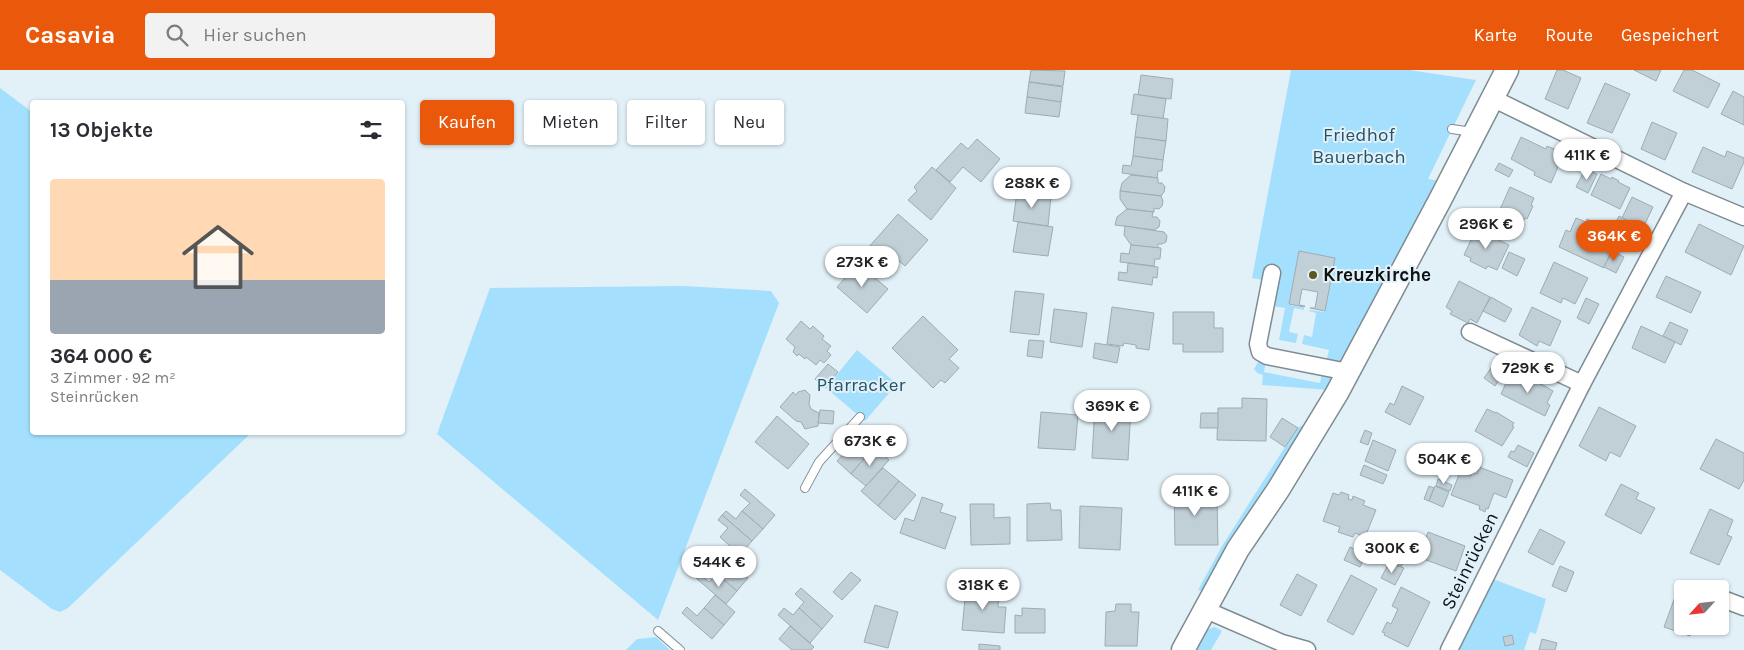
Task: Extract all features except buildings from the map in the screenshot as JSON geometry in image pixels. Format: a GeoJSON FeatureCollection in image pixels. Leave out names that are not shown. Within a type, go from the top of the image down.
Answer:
{"type":"FeatureCollection","features":[{"type":"Feature","properties":{"kind":"street"},"geometry":{"type":"LineString","coordinates":[[1183,650],[1238,549],[1269,503],[1348,372],[1507,70]]}},
{"type":"Feature","properties":{"kind":"street"},"geometry":{"type":"LineString","coordinates":[[1492,98],[1684,192],[1743,213]]}},
{"type":"Feature","properties":{"kind":"street","name":"Steinrücken"},"geometry":{"type":"LineString","coordinates":[[1453,649],[1582,384],[1684,192]]}},
{"type":"Feature","properties":{"kind":"street"},"geometry":{"type":"LineString","coordinates":[[1272,273],[1258,344],[1260,352],[1267,356],[1348,372]]}},
{"type":"Feature","properties":{"kind":"street"},"geometry":{"type":"LineString","coordinates":[[1470,332],[1582,384]]}},
{"type":"Feature","properties":{"kind":"street"},"geometry":{"type":"LineString","coordinates":[[1729,601],[1744,607]]}},
{"type":"Feature","properties":{"kind":"street"},"geometry":{"type":"LineString","coordinates":[[1206,608],[1282,643],[1307,650]]}},
{"type":"Feature","properties":{"kind":"lane"},"geometry":{"type":"LineString","coordinates":[[1452,129],[1475,133]]}},
{"type":"Feature","properties":{"kind":"lane"},"geometry":{"type":"LineString","coordinates":[[805,488],[819,462],[860,417]]}},
{"type":"Feature","properties":{"kind":"lane"},"geometry":{"type":"LineString","coordinates":[[658,631],[680,650]]}},
{"type":"Feature","properties":{"kind":"green space","name":"Friedhof Bauerbach"},"geometry":{"type":"Polygon","coordinates":[[[1291,70],[1409,70],[1476,80],[1428,179],[1439,181],[1343,363],[1326,362],[1329,350],[1302,344],[1304,335],[1312,337],[1316,313],[1309,310],[1325,312],[1334,258],[1299,252],[1289,305],[1304,308],[1304,310],[1294,308],[1289,332],[1298,334],[1296,343],[1279,340],[1285,308],[1272,306],[1263,280],[1252,278],[1291,70]]]}},
{"type":"Feature","properties":{"kind":"green space"},"geometry":{"type":"Polygon","coordinates":[[[0,88],[30,110],[30,435],[249,435],[68,608],[60,612],[52,609],[0,570],[0,88]]]}},
{"type":"Feature","properties":{"kind":"green space"},"geometry":{"type":"Polygon","coordinates":[[[683,286],[771,291],[779,303],[658,620],[437,434],[490,288],[683,286]]]}},
{"type":"Feature","properties":{"kind":"green space","name":"Pfarracker"},"geometry":{"type":"Polygon","coordinates":[[[857,350],[897,384],[865,421],[826,388],[857,350]]]}},
{"type":"Feature","properties":{"kind":"green space"},"geometry":{"type":"Polygon","coordinates":[[[1260,359],[1266,361],[1264,372],[1320,383],[1322,373],[1329,375],[1332,381],[1329,390],[1262,385],[1263,375],[1257,373],[1254,369],[1260,359]]]}},
{"type":"Feature","properties":{"kind":"green space"},"geometry":{"type":"Polygon","coordinates":[[[1305,426],[1205,592],[1198,590],[1222,546],[1297,428],[1305,426]]]}},
{"type":"Feature","properties":{"kind":"green space"},"geometry":{"type":"Polygon","coordinates":[[[1493,579],[1546,599],[1536,634],[1530,632],[1524,650],[1457,650],[1493,579]]]}},
{"type":"Feature","properties":{"kind":"green space"},"geometry":{"type":"Polygon","coordinates":[[[1215,627],[1222,631],[1211,650],[1194,650],[1208,629],[1215,627]]]}},
{"type":"Feature","properties":{"kind":"green space"},"geometry":{"type":"Polygon","coordinates":[[[656,637],[670,650],[626,650],[637,639],[656,637]]]}},
{"type":"Feature","properties":{"kind":"place","name":"Kreuzkirche"},"geometry":{"type":"Point","coordinates":[1313,275]}}]}
